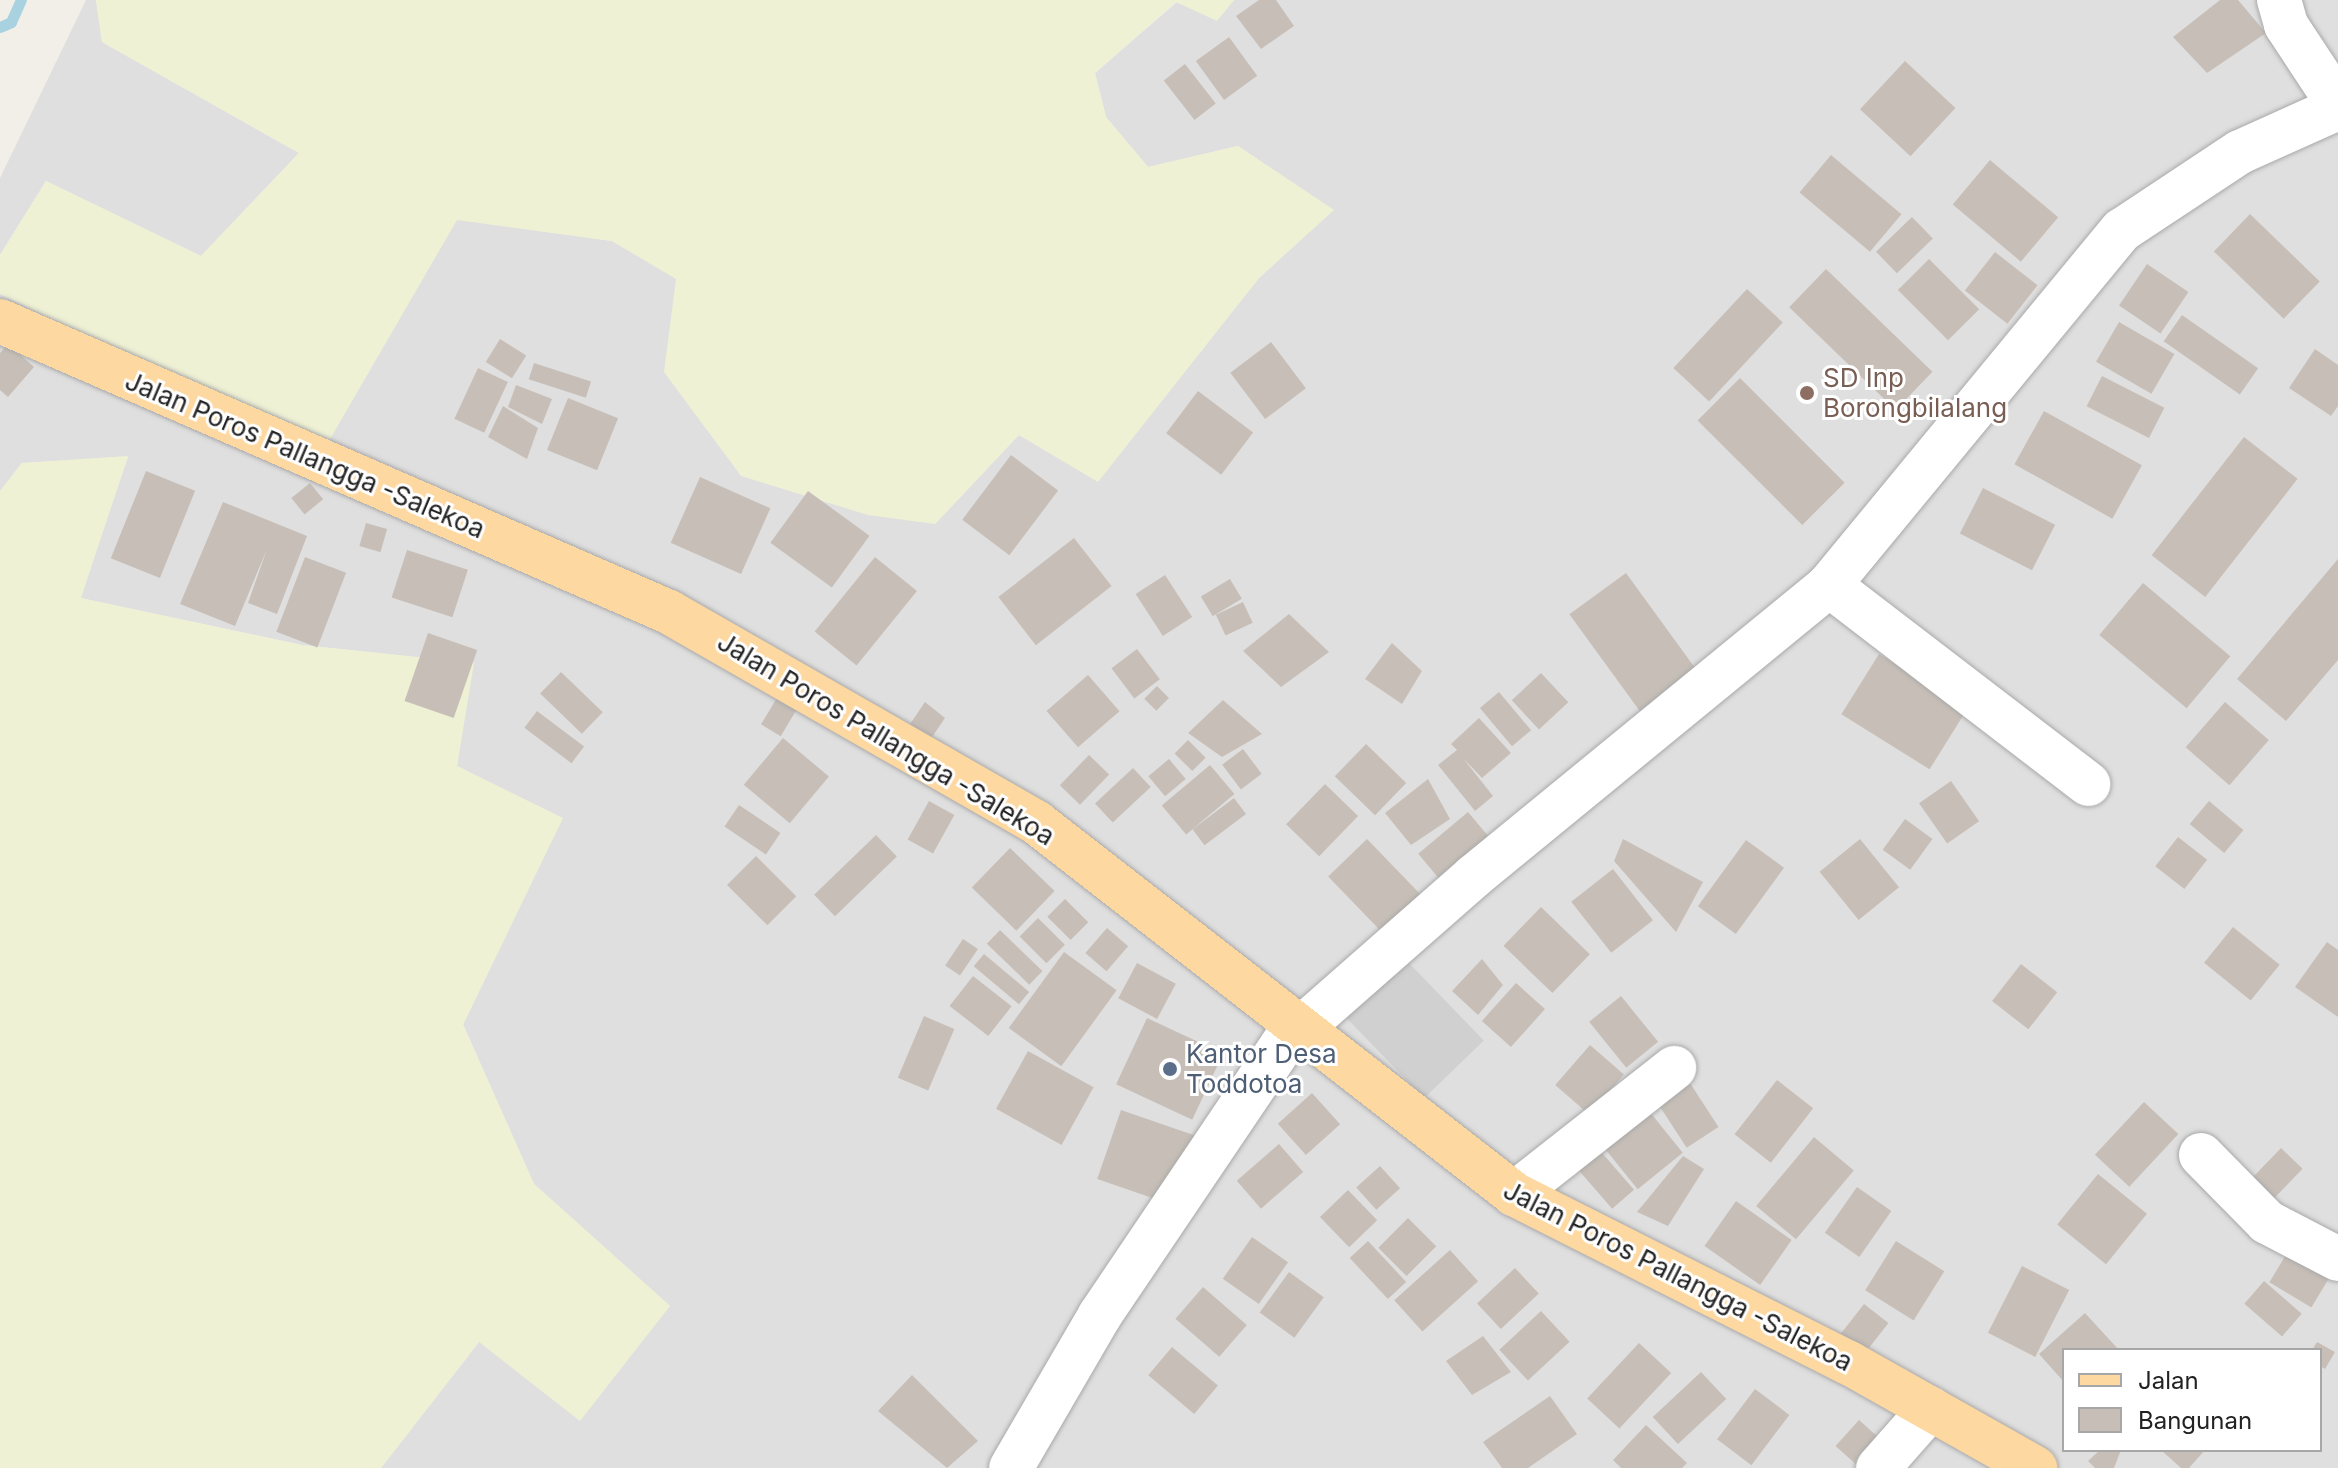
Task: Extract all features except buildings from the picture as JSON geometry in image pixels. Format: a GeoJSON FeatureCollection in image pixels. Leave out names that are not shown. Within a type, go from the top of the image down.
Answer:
{"type":"FeatureCollection","features":[{"type":"Feature","properties":{"kind":"main road","name":"Jalan Poros Pallangga -Salekoa"},"geometry":{"type":"LineString","coordinates":[[0,321],[669,612],[1037,823],[1297,1031],[1514,1194],[1930,1409],[2035,1468]]}},
{"type":"Feature","properties":{"kind":"street"},"geometry":{"type":"LineString","coordinates":[[1011,1468],[1100,1315],[1283,1044],[1474,876],[1829,585],[2122,230],[2144,211],[2240,152],[2338,106],[2286,25],[2279,0]]}},
{"type":"Feature","properties":{"kind":"street"},"geometry":{"type":"LineString","coordinates":[[1829,585],[2088,784]]}},
{"type":"Feature","properties":{"kind":"street"},"geometry":{"type":"LineString","coordinates":[[1514,1194],[1674,1068]]}},
{"type":"Feature","properties":{"kind":"street"},"geometry":{"type":"LineString","coordinates":[[2201,1155],[2267,1222],[2338,1259]]}},
{"type":"Feature","properties":{"kind":"street"},"geometry":{"type":"LineString","coordinates":[[1878,1468],[1930,1409]]}},
{"type":"Feature","properties":{"kind":"shaded area"},"geometry":{"type":"Polygon","coordinates":[[[86,0],[96,0],[102,42],[299,153],[201,256],[46,181],[0,255],[0,178],[86,0]]]}},
{"type":"Feature","properties":{"kind":"shaded area"},"geometry":{"type":"Polygon","coordinates":[[[1234,0],[2338,0],[2338,1468],[381,1468],[479,1342],[670,1306],[534,1184],[463,1024],[562,819],[457,766],[473,663],[302,645],[80,598],[128,457],[22,463],[0,491],[0,294],[323,451],[457,219],[612,241],[677,279],[665,372],[935,524],[1019,435],[1098,481],[1259,278],[1333,210],[1238,146],[1148,167],[1106,117],[1095,73],[1177,2],[1217,20],[1234,0]]]}},
{"type":"Feature","properties":{"kind":"shaded area"},"geometry":{"type":"Polygon","coordinates":[[[1406,960],[1484,1041],[1424,1098],[1346,1018],[1406,960]]]}},
{"type":"Feature","properties":{"kind":"green space"},"geometry":{"type":"Polygon","coordinates":[[[96,0],[1234,0],[1217,21],[1176,2],[1095,73],[1106,117],[1148,167],[1238,146],[1334,210],[1259,278],[1098,482],[1019,435],[935,524],[868,515],[741,476],[664,372],[676,279],[612,241],[457,220],[323,451],[0,294],[0,255],[46,181],[201,256],[299,153],[102,42],[96,0]]]}},
{"type":"Feature","properties":{"kind":"green space"},"geometry":{"type":"Polygon","coordinates":[[[128,456],[81,598],[302,645],[474,663],[457,766],[563,818],[463,1025],[534,1184],[670,1306],[580,1421],[479,1342],[381,1468],[0,1468],[0,491],[22,463],[128,456]]]}},
{"type":"Feature","properties":{"kind":"waterway"},"geometry":{"type":"LineString","coordinates":[[0,27],[11,22],[21,0]]}},
{"type":"Feature","properties":{"kind":"place","name":"SD Inp Borongbilalang"},"geometry":{"type":"Point","coordinates":[1807,393]}},
{"type":"Feature","properties":{"kind":"place","name":"Kantor Desa Toddotoa"},"geometry":{"type":"Point","coordinates":[1170,1069]}}]}
